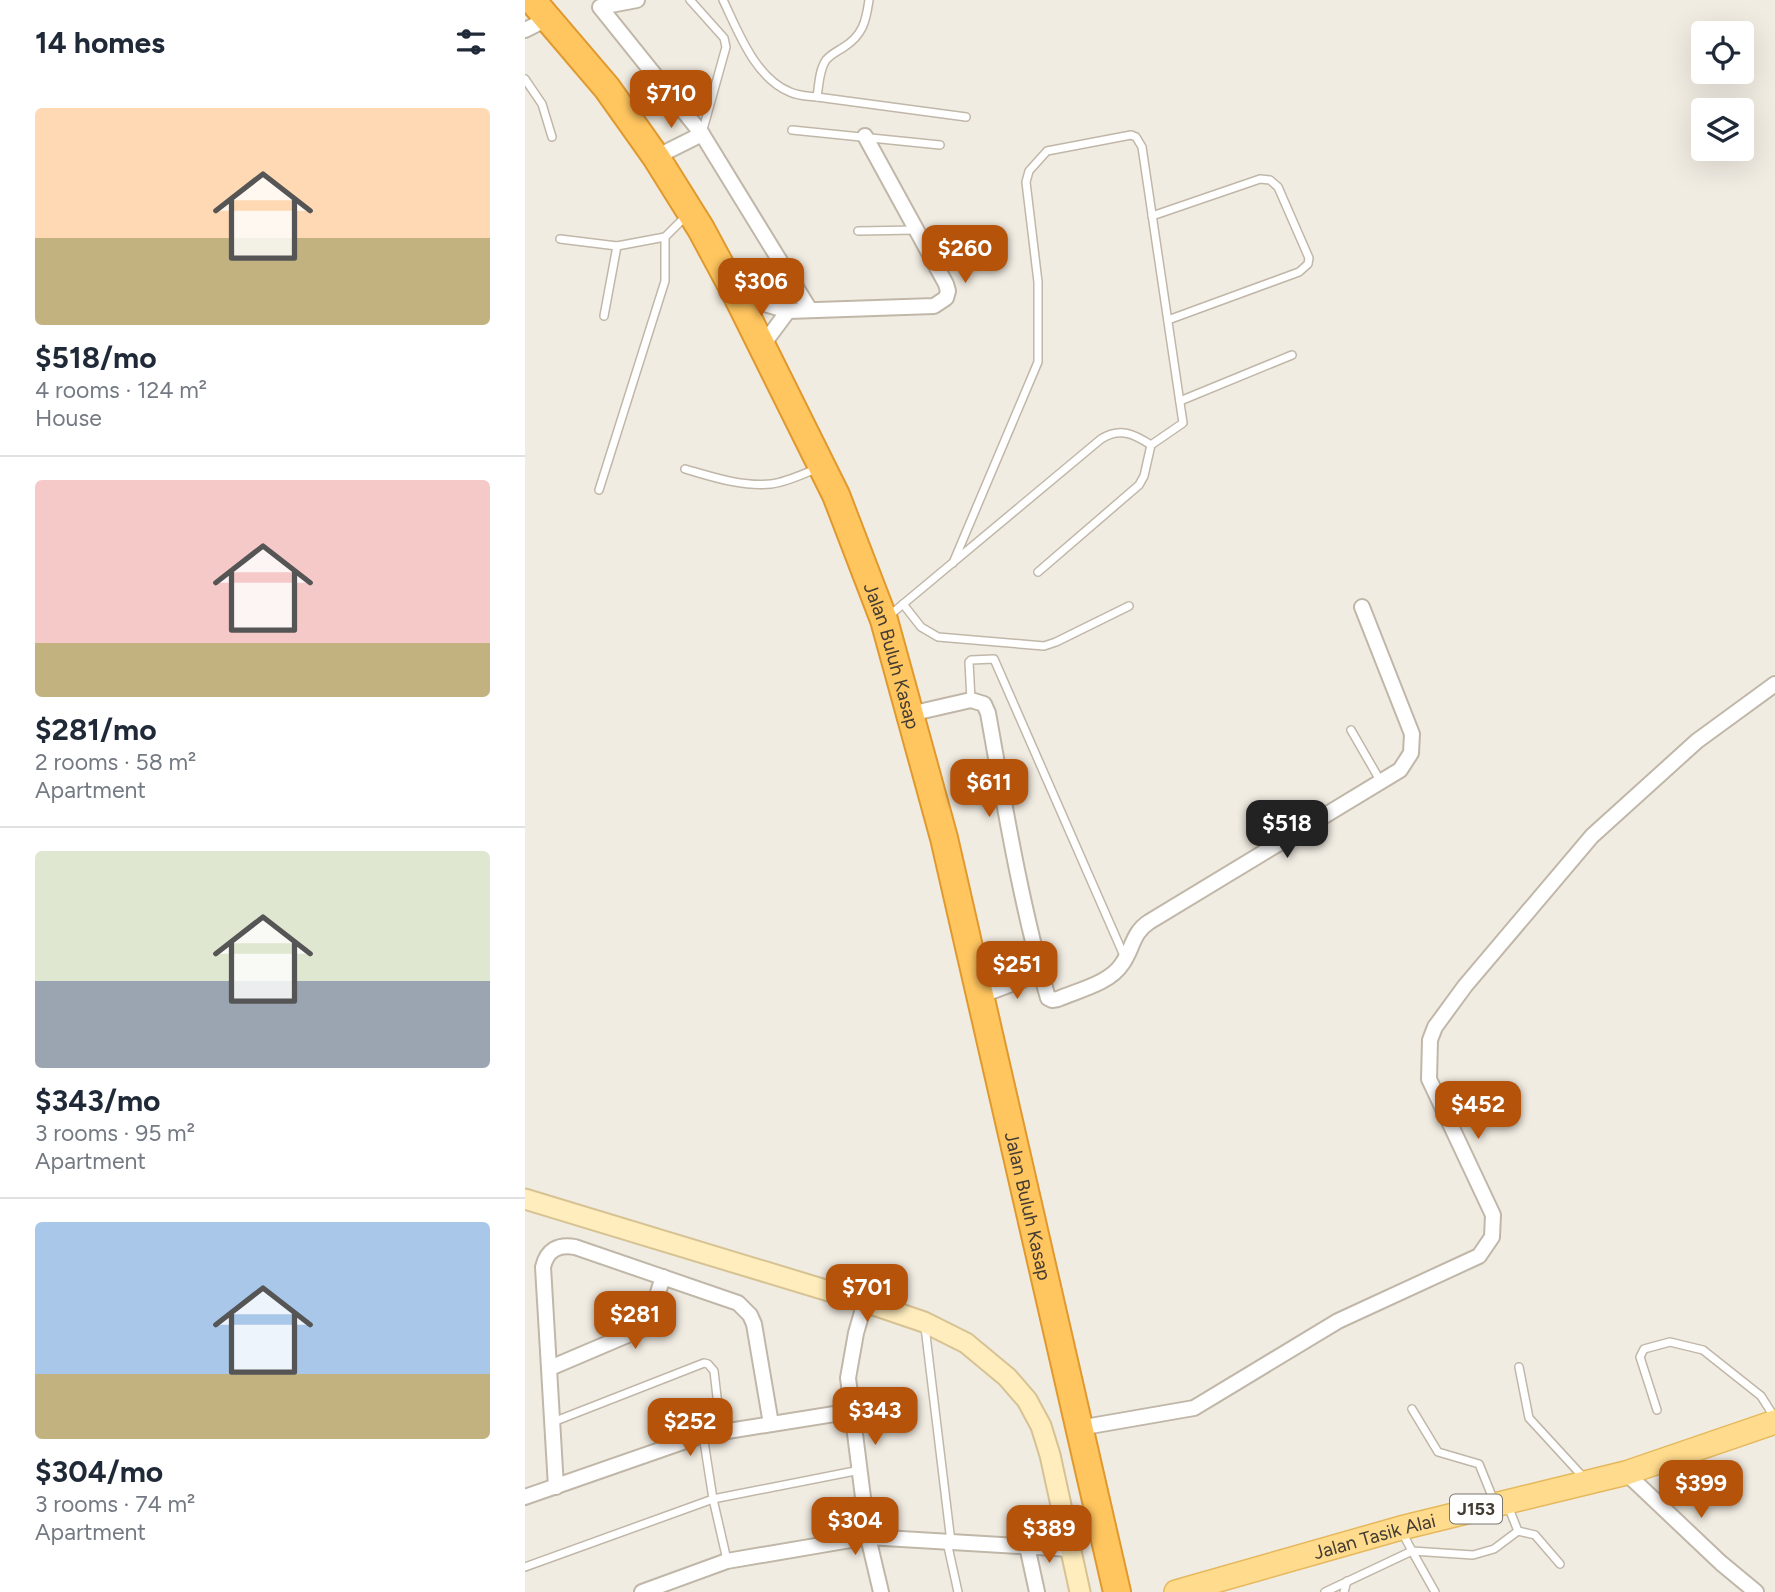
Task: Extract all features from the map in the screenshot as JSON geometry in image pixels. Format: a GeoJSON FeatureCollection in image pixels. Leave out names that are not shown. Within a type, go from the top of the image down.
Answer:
{"type":"FeatureCollection","features":[{"type":"Feature","properties":{"kind":"highway","name":"Jalan Buluh Kasap"},"geometry":{"type":"LineString","coordinates":[[540,9],[607,88],[656,157],[690,212],[737,296],[893,612],[910,714],[944,838],[1117,1592]]}},
{"type":"Feature","properties":{"kind":"main road","name":"Jalan Tasik Alai"},"geometry":{"type":"LineString","coordinates":[[1176,1592],[1401,1528],[1626,1473],[1775,1420]]}},
{"type":"Feature","properties":{"kind":"street"},"geometry":{"type":"LineString","coordinates":[[637,0],[600,8],[702,134],[810,310]]}},
{"type":"Feature","properties":{"kind":"street"},"geometry":{"type":"LineString","coordinates":[[525,30],[540,9]]}},
{"type":"Feature","properties":{"kind":"street"},"geometry":{"type":"LineString","coordinates":[[656,157],[702,134]]}},
{"type":"Feature","properties":{"kind":"street"},"geometry":{"type":"LineString","coordinates":[[737,296],[787,311],[934,306],[946,298],[946,284],[865,136]]}},
{"type":"Feature","properties":{"kind":"street"},"geometry":{"type":"LineString","coordinates":[[762,346],[787,311]]}},
{"type":"Feature","properties":{"kind":"street"},"geometry":{"type":"LineString","coordinates":[[910,714],[971,701],[983,704],[988,713],[1011,842],[1040,973],[1048,998],[1052,1000],[1111,976],[1126,958],[1135,935],[1149,922],[1401,770],[1413,744],[1412,734],[1362,607]]}},
{"type":"Feature","properties":{"kind":"street"},"geometry":{"type":"LineString","coordinates":[[1079,1429],[1195,1408],[1338,1321],[1479,1256],[1492,1237],[1493,1215],[1429,1079],[1430,1040],[1433,1031],[1465,986],[1593,836],[1697,741],[1775,684]]}},
{"type":"Feature","properties":{"kind":"street"},"geometry":{"type":"LineString","coordinates":[[980,996],[1040,973]]}},
{"type":"Feature","properties":{"kind":"street"},"geometry":{"type":"LineString","coordinates":[[525,1199],[924,1322],[947,1332],[988,1360],[1027,1400],[1041,1426],[1050,1455],[1080,1592]]}},
{"type":"Feature","properties":{"kind":"street"},"geometry":{"type":"LineString","coordinates":[[556,1487],[543,1267],[549,1253],[557,1247],[566,1245],[732,1299],[750,1315],[757,1338],[771,1424]]}},
{"type":"Feature","properties":{"kind":"street"},"geometry":{"type":"LineString","coordinates":[[550,1368],[644,1328],[663,1277]]}},
{"type":"Feature","properties":{"kind":"street"},"geometry":{"type":"LineString","coordinates":[[865,1302],[848,1375],[868,1537],[881,1592]]}},
{"type":"Feature","properties":{"kind":"street"},"geometry":{"type":"LineString","coordinates":[[525,1497],[703,1435],[853,1411]]}},
{"type":"Feature","properties":{"kind":"street"},"geometry":{"type":"LineString","coordinates":[[1626,1473],[1721,1563],[1756,1592]]}},
{"type":"Feature","properties":{"kind":"street"},"geometry":{"type":"LineString","coordinates":[[642,1592],[727,1561],[868,1537],[1070,1549]]}},
{"type":"Feature","properties":{"kind":"street"},"geometry":{"type":"LineString","coordinates":[[1027,1546],[1037,1592]]}},
{"type":"Feature","properties":{"kind":"lane"},"geometry":{"type":"LineString","coordinates":[[690,0],[724,38],[726,47],[702,134]]}},
{"type":"Feature","properties":{"kind":"lane"},"geometry":{"type":"LineString","coordinates":[[723,0],[742,40],[769,78],[792,94],[966,117]]}},
{"type":"Feature","properties":{"kind":"lane"},"geometry":{"type":"LineString","coordinates":[[817,97],[824,63],[851,43],[860,32],[866,21],[869,0]]}},
{"type":"Feature","properties":{"kind":"lane"},"geometry":{"type":"LineString","coordinates":[[525,79],[544,107],[552,137]]}},
{"type":"Feature","properties":{"kind":"lane"},"geometry":{"type":"LineString","coordinates":[[792,130],[940,145]]}},
{"type":"Feature","properties":{"kind":"lane"},"geometry":{"type":"LineString","coordinates":[[953,563],[1038,362],[1038,282],[1026,182],[1029,171],[1047,151],[1131,135],[1136,137],[1142,147],[1183,424],[1151,445],[1146,471],[1139,485],[1038,572]]}},
{"type":"Feature","properties":{"kind":"lane"},"geometry":{"type":"LineString","coordinates":[[1152,216],[1260,179],[1270,180],[1278,187],[1309,258],[1308,264],[1299,272],[1168,320]]}},
{"type":"Feature","properties":{"kind":"lane"},"geometry":{"type":"LineString","coordinates":[[560,239],[617,246],[664,237],[690,212]]}},
{"type":"Feature","properties":{"kind":"lane"},"geometry":{"type":"LineString","coordinates":[[857,231],[917,230]]}},
{"type":"Feature","properties":{"kind":"lane"},"geometry":{"type":"LineString","coordinates":[[599,490],[665,281],[664,237]]}},
{"type":"Feature","properties":{"kind":"lane"},"geometry":{"type":"LineString","coordinates":[[604,316],[617,246]]}},
{"type":"Feature","properties":{"kind":"lane"},"geometry":{"type":"LineString","coordinates":[[1180,401],[1292,355]]}},
{"type":"Feature","properties":{"kind":"lane"},"geometry":{"type":"LineString","coordinates":[[1129,606],[1044,646],[937,637],[893,612],[1108,435],[1131,433],[1151,445]]}},
{"type":"Feature","properties":{"kind":"lane"},"geometry":{"type":"LineString","coordinates":[[685,469],[740,483],[771,484],[794,478],[821,466]]}},
{"type":"Feature","properties":{"kind":"lane"},"geometry":{"type":"LineString","coordinates":[[971,701],[969,662],[994,659],[1126,958]]}},
{"type":"Feature","properties":{"kind":"lane"},"geometry":{"type":"LineString","coordinates":[[1351,730],[1382,783]]}},
{"type":"Feature","properties":{"kind":"lane"},"geometry":{"type":"LineString","coordinates":[[924,1322],[949,1541],[958,1592]]}},
{"type":"Feature","properties":{"kind":"lane"},"geometry":{"type":"LineString","coordinates":[[1657,1410],[1640,1357],[1648,1347],[1669,1342],[1703,1350],[1761,1396],[1775,1420]]}},
{"type":"Feature","properties":{"kind":"lane"},"geometry":{"type":"LineString","coordinates":[[552,1422],[704,1363],[714,1371],[721,1432]]}},
{"type":"Feature","properties":{"kind":"lane"},"geometry":{"type":"LineString","coordinates":[[1519,1367],[1529,1418],[1588,1482]]}},
{"type":"Feature","properties":{"kind":"lane"},"geometry":{"type":"LineString","coordinates":[[1412,1409],[1438,1452],[1479,1464],[1518,1531],[1535,1535],[1560,1564]]}},
{"type":"Feature","properties":{"kind":"lane"},"geometry":{"type":"LineString","coordinates":[[703,1435],[713,1499],[727,1561]]}},
{"type":"Feature","properties":{"kind":"lane"},"geometry":{"type":"LineString","coordinates":[[525,1567],[713,1499],[861,1470]]}},
{"type":"Feature","properties":{"kind":"lane"},"geometry":{"type":"LineString","coordinates":[[1401,1528],[1436,1592]]}},
{"type":"Feature","properties":{"kind":"lane"},"geometry":{"type":"LineString","coordinates":[[1325,1592],[1412,1551],[1473,1555],[1494,1549],[1518,1531]]}},
{"type":"Feature","properties":{"kind":"lane"},"geometry":{"type":"LineString","coordinates":[[1344,1592],[1347,1581]]}}]}
